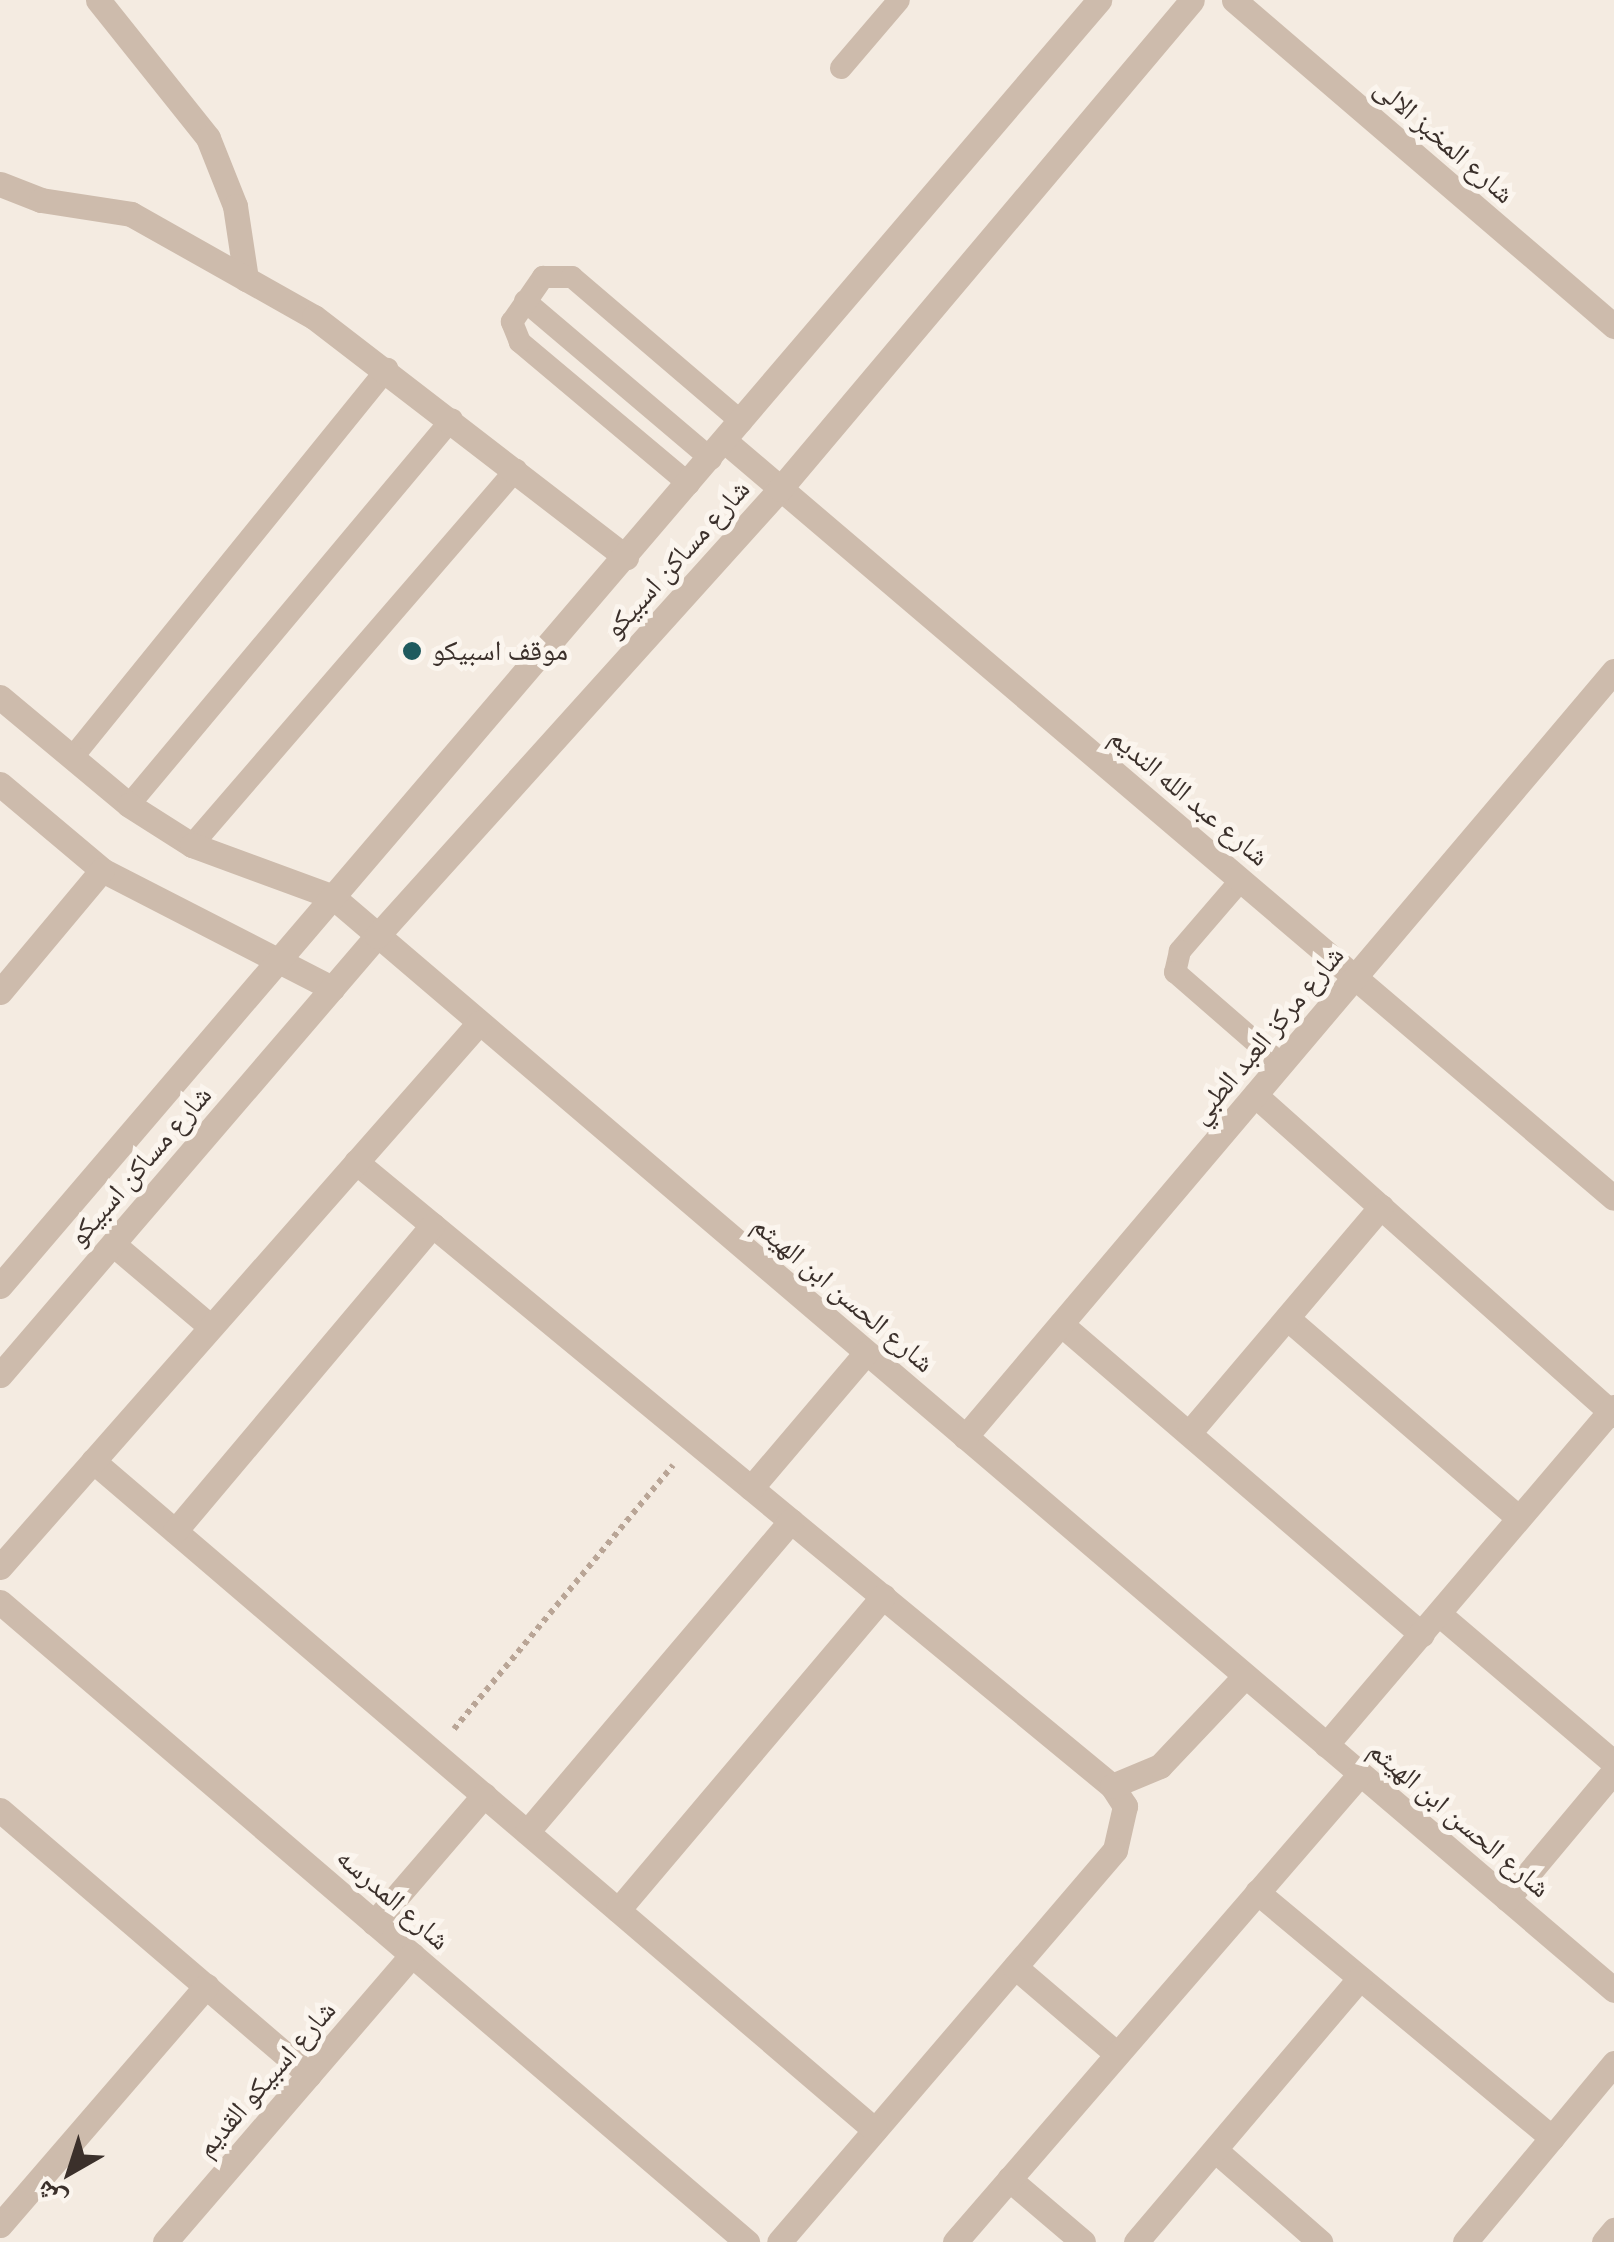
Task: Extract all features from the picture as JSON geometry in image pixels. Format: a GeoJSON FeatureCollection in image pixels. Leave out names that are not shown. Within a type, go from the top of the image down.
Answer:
{"type":"FeatureCollection","features":[{"type":"Feature","properties":{"kind":"street"},"geometry":{"type":"LineString","coordinates":[[98,0],[208,138],[235,206],[246,279]]}},
{"type":"Feature","properties":{"kind":"street","name":"شارع مساكن اسبيكو"},"geometry":{"type":"LineString","coordinates":[[0,1286],[1099,0]]}},
{"type":"Feature","properties":{"kind":"street","name":"شارع مساكن اسبيكو"},"geometry":{"type":"LineString","coordinates":[[0,1376],[376,936],[780,489],[1192,0]]}},
{"type":"Feature","properties":{"kind":"street","name":"شارع المخبز الالى"},"geometry":{"type":"LineString","coordinates":[[1234,0],[1614,326]]}},
{"type":"Feature","properties":{"kind":"street"},"geometry":{"type":"LineString","coordinates":[[0,184],[42,200],[131,214],[246,279],[387,368],[626,557]]}},
{"type":"Feature","properties":{"kind":"street","name":"شارع عبد الله النديم"},"geometry":{"type":"LineString","coordinates":[[726,441],[1614,1198]]}},
{"type":"Feature","properties":{"kind":"street","name":"شارع مركز العبد الطبي"},"geometry":{"type":"LineString","coordinates":[[965,1437],[1614,671]]}},
{"type":"Feature","properties":{"kind":"street","name":"شارع الحسن ابن الهيثم"},"geometry":{"type":"LineString","coordinates":[[0,697],[129,804],[192,845],[333,896],[1614,1990]]}},
{"type":"Feature","properties":{"kind":"street"},"geometry":{"type":"LineString","coordinates":[[0,784],[102,870],[275,964],[332,988]]}},
{"type":"Feature","properties":{"kind":"street"},"geometry":{"type":"LineString","coordinates":[[0,992],[102,870]]}},
{"type":"Feature","properties":{"kind":"street"},"geometry":{"type":"LineString","coordinates":[[0,1567],[479,1023]]}},
{"type":"Feature","properties":{"kind":"street"},"geometry":{"type":"LineString","coordinates":[[1256,1094],[1613,1411],[1326,1745]]}},
{"type":"Feature","properties":{"kind":"street"},"geometry":{"type":"LineString","coordinates":[[356,1162],[1112,1786],[1125,1806],[1120,1840],[779,2242]]}},
{"type":"Feature","properties":{"kind":"street"},"geometry":{"type":"LineString","coordinates":[[1189,1433],[1381,1206]]}},
{"type":"Feature","properties":{"kind":"street"},"geometry":{"type":"LineString","coordinates":[[175,1531],[433,1225]]}},
{"type":"Feature","properties":{"kind":"street"},"geometry":{"type":"LineString","coordinates":[[113,1244],[212,1327]]}},
{"type":"Feature","properties":{"kind":"street"},"geometry":{"type":"LineString","coordinates":[[1286,1318],[1520,1518]]}},
{"type":"Feature","properties":{"kind":"street"},"geometry":{"type":"LineString","coordinates":[[1061,1324],[1422,1634]]}},
{"type":"Feature","properties":{"kind":"street"},"geometry":{"type":"LineString","coordinates":[[751,1488],[866,1353]]}},
{"type":"Feature","properties":{"kind":"street"},"geometry":{"type":"LineString","coordinates":[[94,1461],[875,2130]]}},
{"type":"Feature","properties":{"kind":"street"},"geometry":{"type":"LineString","coordinates":[[527,1832],[790,1521]]}},
{"type":"Feature","properties":{"kind":"street"},"geometry":{"type":"LineString","coordinates":[[618,1910],[882,1596]]}},
{"type":"Feature","properties":{"kind":"street","name":"شارع المدرسه"},"geometry":{"type":"LineString","coordinates":[[0,1602],[747,2242]]}},
{"type":"Feature","properties":{"kind":"street"},"geometry":{"type":"LineString","coordinates":[[1439,1614],[1614,1763]]}},
{"type":"Feature","properties":{"kind":"street"},"geometry":{"type":"LineString","coordinates":[[1112,1786],[1160,1766],[1245,1676]]}},
{"type":"Feature","properties":{"kind":"street"},"geometry":{"type":"LineString","coordinates":[[1507,1899],[1614,1771]]}},
{"type":"Feature","properties":{"kind":"street"},"geometry":{"type":"LineString","coordinates":[[955,2242],[1360,1774]]}},
{"type":"Feature","properties":{"kind":"street"},"geometry":{"type":"LineString","coordinates":[[374,1922],[484,1795]]}},
{"type":"Feature","properties":{"kind":"street"},"geometry":{"type":"LineString","coordinates":[[0,1810],[309,2074]]}},
{"type":"Feature","properties":{"kind":"street"},"geometry":{"type":"LineString","coordinates":[[1258,1892],[1552,2138]]}},
{"type":"Feature","properties":{"kind":"street","name":"شارع اسبيكو القديم"},"geometry":{"type":"LineString","coordinates":[[165,2242],[412,1955]]}},
{"type":"Feature","properties":{"kind":"street"},"geometry":{"type":"LineString","coordinates":[[1015,1968],[1118,2054]]}},
{"type":"Feature","properties":{"kind":"street"},"geometry":{"type":"LineString","coordinates":[[1142,2240],[1360,1978]]}},
{"type":"Feature","properties":{"kind":"street"},"geometry":{"type":"LineString","coordinates":[[0,2226],[206,1986]]}},
{"type":"Feature","properties":{"kind":"street"},"geometry":{"type":"LineString","coordinates":[[1465,2242],[1614,2063]]}},
{"type":"Feature","properties":{"kind":"street"},"geometry":{"type":"LineString","coordinates":[[1215,2150],[1320,2242]]}},
{"type":"Feature","properties":{"kind":"street"},"geometry":{"type":"LineString","coordinates":[[1010,2179],[1083,2242]]}},
{"type":"Feature","properties":{"kind":"street"},"geometry":{"type":"LineString","coordinates":[[1604,2242],[1614,2230]]}},
{"type":"Feature","properties":{"kind":"lane"},"geometry":{"type":"LineString","coordinates":[[841,68],[898,0]]}},
{"type":"Feature","properties":{"kind":"lane"},"geometry":{"type":"LineString","coordinates":[[689,484],[520,342],[512,322],[524,301],[552,272],[572,276],[726,441]]}},
{"type":"Feature","properties":{"kind":"lane"},"geometry":{"type":"LineString","coordinates":[[524,301],[726,441]]}},
{"type":"Feature","properties":{"kind":"lane"},"geometry":{"type":"LineString","coordinates":[[72,758],[387,368]]}},
{"type":"Feature","properties":{"kind":"lane"},"geometry":{"type":"LineString","coordinates":[[129,804],[452,419]]}},
{"type":"Feature","properties":{"kind":"lane"},"geometry":{"type":"LineString","coordinates":[[192,845],[516,470]]}},
{"type":"Feature","properties":{"kind":"lane"},"geometry":{"type":"LineString","coordinates":[[1241,880],[1180,951],[1175,972],[1281,1064]]}},
{"type":"Feature","properties":{"kind":"path"},"geometry":{"type":"LineString","coordinates":[[434,1753],[693,1440]]}},
{"type":"Feature","properties":{"kind":"place","name":"موقف اسبيكو"},"geometry":{"type":"Point","coordinates":[412,651]}}]}
